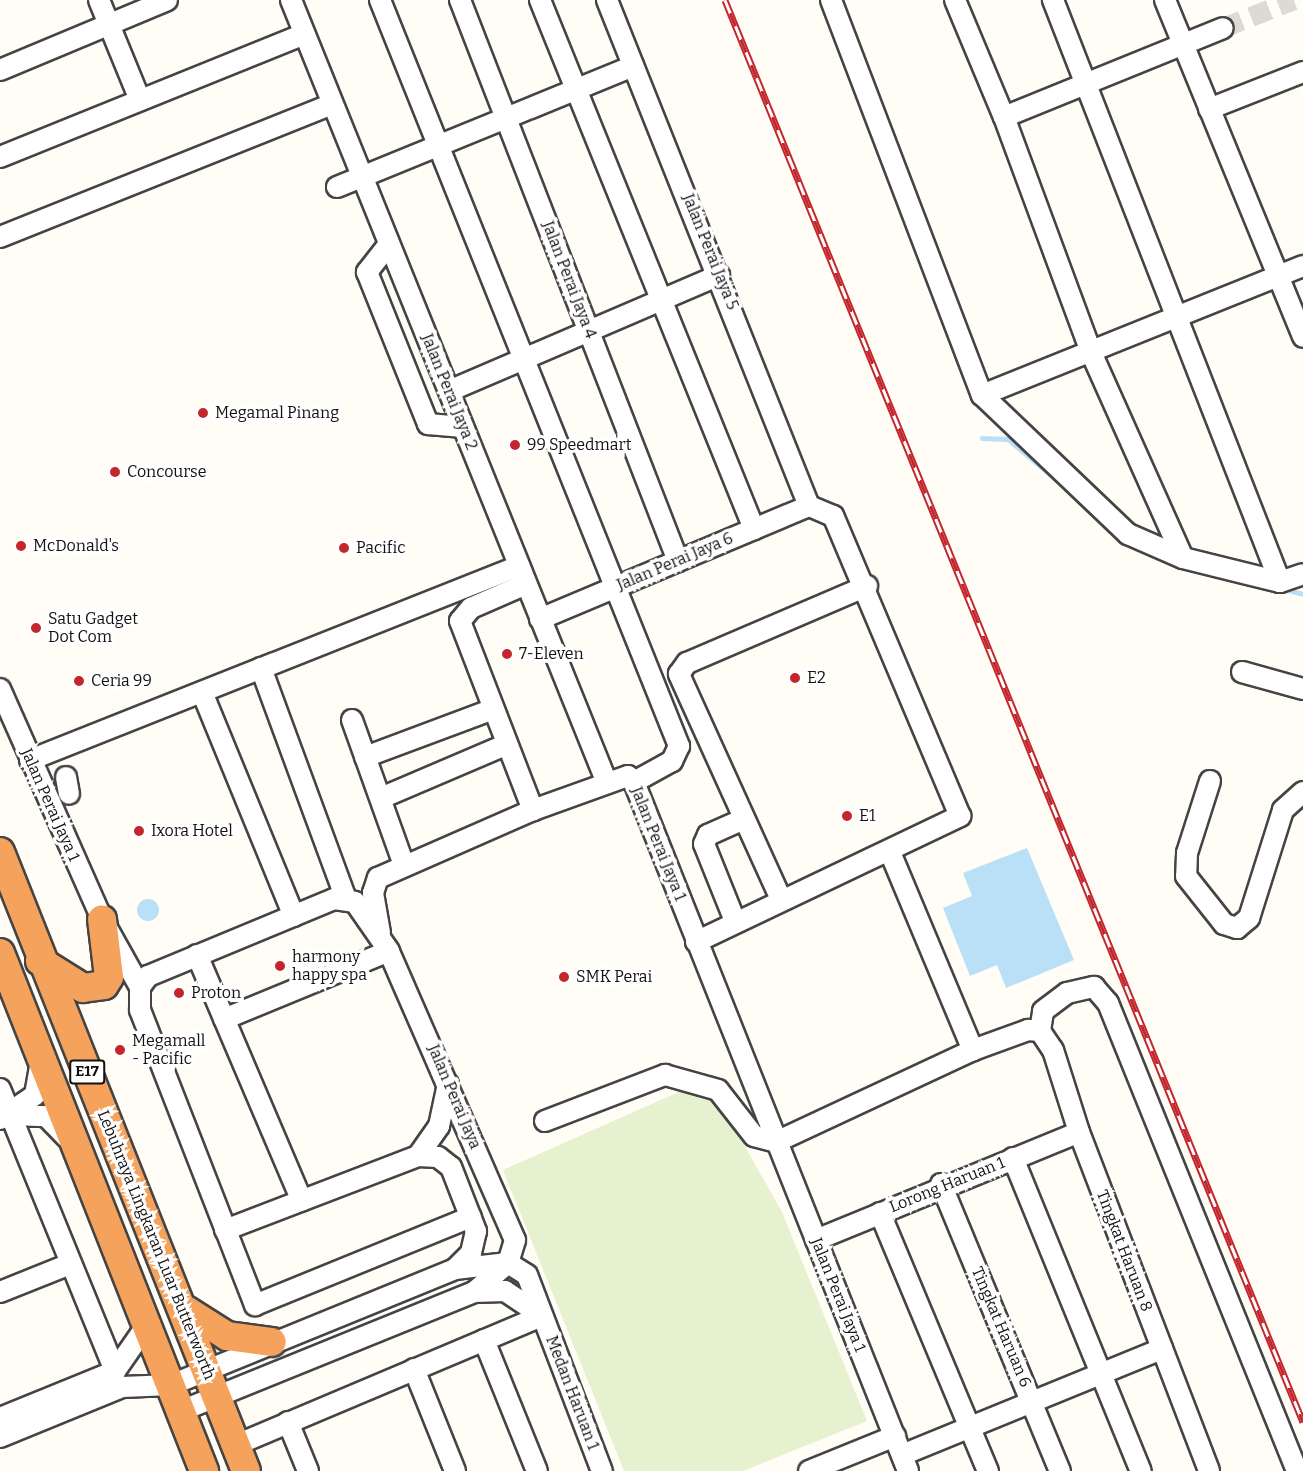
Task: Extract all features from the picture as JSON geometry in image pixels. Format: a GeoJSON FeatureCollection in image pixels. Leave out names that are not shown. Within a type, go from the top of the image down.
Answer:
{"type":"FeatureCollection","features":[{"type":"Feature","properties":{"kind":"highway","name":"Lebuhraya Lingkaran Luar Butterworth"},"geometry":{"type":"LineString","coordinates":[[0,852],[40,961],[186,1310],[246,1471]]}},
{"type":"Feature","properties":{"kind":"highway"},"geometry":{"type":"LineString","coordinates":[[40,961],[83,988],[104,985],[109,977],[102,920]]}},
{"type":"Feature","properties":{"kind":"highway","name":"E17"},"geometry":{"type":"LineString","coordinates":[[0,953],[204,1471]]}},
{"type":"Feature","properties":{"kind":"highway"},"geometry":{"type":"LineString","coordinates":[[186,1310],[227,1336],[272,1342]]}},
{"type":"Feature","properties":{"kind":"street"},"geometry":{"type":"LineString","coordinates":[[99,0],[140,100]]}},
{"type":"Feature","properties":{"kind":"street"},"geometry":{"type":"LineString","coordinates":[[0,70],[167,0]]}},
{"type":"Feature","properties":{"kind":"street","name":"Jalan Perai Jaya 2"},"geometry":{"type":"LineString","coordinates":[[291,0],[607,783]]}},
{"type":"Feature","properties":{"kind":"street"},"geometry":{"type":"LineString","coordinates":[[380,0],[434,147],[679,746],[672,761],[634,782]]}},
{"type":"Feature","properties":{"kind":"street","name":"Jalan Perai Jaya 4"},"geometry":{"type":"LineString","coordinates":[[460,0],[678,561]]}},
{"type":"Feature","properties":{"kind":"street"},"geometry":{"type":"LineString","coordinates":[[540,0],[663,299],[754,529]]}},
{"type":"Feature","properties":{"kind":"street","name":"Jalan Perai Jaya 5"},"geometry":{"type":"LineString","coordinates":[[607,0],[719,275],[809,506]]}},
{"type":"Feature","properties":{"kind":"street"},"geometry":{"type":"LineString","coordinates":[[831,0],[981,395],[1128,534],[1183,558],[1280,582],[1303,574]]}},
{"type":"Feature","properties":{"kind":"street"},"geometry":{"type":"LineString","coordinates":[[955,0],[1004,117],[1090,352],[1183,558]]}},
{"type":"Feature","properties":{"kind":"street"},"geometry":{"type":"LineString","coordinates":[[1053,0],[1280,582]]}},
{"type":"Feature","properties":{"kind":"street"},"geometry":{"type":"LineString","coordinates":[[1165,0],[1303,337]]}},
{"type":"Feature","properties":{"kind":"street"},"geometry":{"type":"LineString","coordinates":[[1004,117],[1088,86],[1223,28]]}},
{"type":"Feature","properties":{"kind":"street"},"geometry":{"type":"LineString","coordinates":[[0,157],[304,34]]}},
{"type":"Feature","properties":{"kind":"street"},"geometry":{"type":"LineString","coordinates":[[337,187],[633,66]]}},
{"type":"Feature","properties":{"kind":"street"},"geometry":{"type":"LineString","coordinates":[[1209,109],[1303,72]]}},
{"type":"Feature","properties":{"kind":"street"},"geometry":{"type":"LineString","coordinates":[[0,237],[332,104]]}},
{"type":"Feature","properties":{"kind":"street"},"geometry":{"type":"LineString","coordinates":[[389,244],[367,272],[428,424],[463,427]]}},
{"type":"Feature","properties":{"kind":"street"},"geometry":{"type":"LineString","coordinates":[[981,395],[1303,266]]}},
{"type":"Feature","properties":{"kind":"street"},"geometry":{"type":"LineString","coordinates":[[448,391],[719,275]]}},
{"type":"Feature","properties":{"kind":"street"},"geometry":{"type":"LineString","coordinates":[[696,942],[780,897],[890,852],[960,816],[867,586],[833,516],[809,506]]}},
{"type":"Feature","properties":{"kind":"street","name":"Jalan Perai Jaya 6"},"geometry":{"type":"LineString","coordinates":[[540,618],[809,506]]}},
{"type":"Feature","properties":{"kind":"street"},"geometry":{"type":"LineString","coordinates":[[30,760],[261,668],[523,575]]}},
{"type":"Feature","properties":{"kind":"street"},"geometry":{"type":"LineString","coordinates":[[523,575],[471,608],[460,621],[491,710],[533,810]]}},
{"type":"Feature","properties":{"kind":"street"},"geometry":{"type":"LineString","coordinates":[[780,897],[679,674],[687,663],[867,586]]}},
{"type":"Feature","properties":{"kind":"street"},"geometry":{"type":"LineString","coordinates":[[261,668],[346,899],[380,933]]}},
{"type":"Feature","properties":{"kind":"street"},"geometry":{"type":"LineString","coordinates":[[1242,672],[1303,689]]}},
{"type":"Feature","properties":{"kind":"street","name":"Jalan Perai Jaya 1"},"geometry":{"type":"LineString","coordinates":[[0,690],[102,920]]}},
{"type":"Feature","properties":{"kind":"street"},"geometry":{"type":"LineString","coordinates":[[202,692],[294,916]]}},
{"type":"Feature","properties":{"kind":"street"},"geometry":{"type":"LineString","coordinates":[[365,758],[491,710]]}},
{"type":"Feature","properties":{"kind":"street"},"geometry":{"type":"LineString","coordinates":[[352,720],[404,865]]}},
{"type":"Feature","properties":{"kind":"street"},"geometry":{"type":"LineString","coordinates":[[381,798],[505,745]]}},
{"type":"Feature","properties":{"kind":"street","name":"Jalan Perai Jaya 1"},"geometry":{"type":"LineString","coordinates":[[380,933],[374,894],[378,878],[533,810],[628,776],[634,782],[905,1463]]}},
{"type":"Feature","properties":{"kind":"street"},"geometry":{"type":"LineString","coordinates":[[1210,781],[1187,853],[1186,876],[1224,924],[1237,928],[1249,918],[1282,810],[1303,792]]}},
{"type":"Feature","properties":{"kind":"street"},"geometry":{"type":"LineString","coordinates":[[735,921],[704,844],[708,835],[744,819]]}},
{"type":"Feature","properties":{"kind":"street"},"geometry":{"type":"LineString","coordinates":[[890,852],[973,1050]]}},
{"type":"Feature","properties":{"kind":"street"},"geometry":{"type":"LineString","coordinates":[[140,987],[148,976],[197,955],[294,916],[346,899]]}},
{"type":"Feature","properties":{"kind":"street"},"geometry":{"type":"LineString","coordinates":[[102,920],[140,987],[140,1010],[255,1305],[471,1216]]}},
{"type":"Feature","properties":{"kind":"street","name":"Jalan Perai Jaya"},"geometry":{"type":"LineString","coordinates":[[380,933],[448,1084],[515,1240],[527,1275]]}},
{"type":"Feature","properties":{"kind":"street"},"geometry":{"type":"LineString","coordinates":[[224,1019],[389,951]]}},
{"type":"Feature","properties":{"kind":"street"},"geometry":{"type":"LineString","coordinates":[[197,955],[302,1201]]}},
{"type":"Feature","properties":{"kind":"street"},"geometry":{"type":"LineString","coordinates":[[545,1121],[665,1075],[718,1090],[754,1136],[776,1142],[973,1050],[1028,1030],[1040,1031],[1043,1011],[1066,993],[1094,987],[1108,1003],[1297,1471]]}},
{"type":"Feature","properties":{"kind":"street","name":"Tingkat Haruan 8"},"geometry":{"type":"LineString","coordinates":[[1040,1031],[1053,1050],[1079,1132],[1209,1471]]}},
{"type":"Feature","properties":{"kind":"street"},"geometry":{"type":"LineString","coordinates":[[5,1117],[35,1095],[41,1059]]}},
{"type":"Feature","properties":{"kind":"street"},"geometry":{"type":"LineString","coordinates":[[418,1156],[439,1126],[448,1084]]}},
{"type":"Feature","properties":{"kind":"street"},"geometry":{"type":"LineString","coordinates":[[0,1089],[5,1117],[115,1371]]}},
{"type":"Feature","properties":{"kind":"street"},"geometry":{"type":"LineString","coordinates":[[5,1117],[46,1116],[75,1147]]}},
{"type":"Feature","properties":{"kind":"street","name":"Lorong Haruan 1"},"geometry":{"type":"LineString","coordinates":[[816,1240],[941,1184],[1079,1132]]}},
{"type":"Feature","properties":{"kind":"street"},"geometry":{"type":"LineString","coordinates":[[225,1230],[418,1156],[445,1161],[471,1216],[476,1242],[454,1269]]}},
{"type":"Feature","properties":{"kind":"street"},"geometry":{"type":"LineString","coordinates":[[1013,1158],[1100,1376],[1141,1471]]}},
{"type":"Feature","properties":{"kind":"street","name":"Tingkat Haruan 6"},"geometry":{"type":"LineString","coordinates":[[941,1184],[1060,1471]]}},
{"type":"Feature","properties":{"kind":"street"},"geometry":{"type":"LineString","coordinates":[[880,1213],[988,1471]]}},
{"type":"Feature","properties":{"kind":"street"},"geometry":{"type":"LineString","coordinates":[[0,1437],[122,1387],[176,1398],[212,1383],[474,1292],[508,1263],[515,1240]]}},
{"type":"Feature","properties":{"kind":"street"},"geometry":{"type":"LineString","coordinates":[[176,1398],[212,1383],[272,1342],[454,1269],[508,1263],[527,1275]]}},
{"type":"Feature","properties":{"kind":"street"},"geometry":{"type":"LineString","coordinates":[[0,1292],[70,1264]]}},
{"type":"Feature","properties":{"kind":"street","name":"Medan Haruan 1"},"geometry":{"type":"LineString","coordinates":[[527,1275],[602,1471]]}},
{"type":"Feature","properties":{"kind":"street","name":"Medan Haruan 1"},"geometry":{"type":"LineString","coordinates":[[474,1292],[505,1291],[542,1316]]}},
{"type":"Feature","properties":{"kind":"street"},"geometry":{"type":"LineString","coordinates":[[236,1445],[542,1316]]}},
{"type":"Feature","properties":{"kind":"street"},"geometry":{"type":"LineString","coordinates":[[0,1418],[115,1371],[147,1325]]}},
{"type":"Feature","properties":{"kind":"street"},"geometry":{"type":"LineString","coordinates":[[484,1340],[537,1471]]}},
{"type":"Feature","properties":{"kind":"street"},"geometry":{"type":"LineString","coordinates":[[905,1463],[969,1426],[1100,1376],[1162,1349]]}},
{"type":"Feature","properties":{"kind":"street"},"geometry":{"type":"LineString","coordinates":[[414,1369],[455,1471]]}},
{"type":"Feature","properties":{"kind":"street"},"geometry":{"type":"LineString","coordinates":[[288,1422],[308,1471]]}},
{"type":"Feature","properties":{"kind":"street"},"geometry":{"type":"LineString","coordinates":[[809,1471],[834,1466],[895,1436]]}},
{"type":"Feature","properties":{"kind":"green space"},"geometry":{"type":"Polygon","coordinates":[[[681,1091],[721,1104],[782,1212],[867,1421],[743,1471],[624,1471],[503,1170],[681,1091]]]}},
{"type":"Feature","properties":{"kind":"water"},"geometry":{"type":"Polygon","coordinates":[[[1027,848],[1074,960],[1006,988],[997,965],[970,976],[943,908],[972,896],[963,873],[1027,848]]]}},
{"type":"Feature","properties":{"kind":"water"},"geometry":{"type":"Polygon","coordinates":[[[148,899],[156,902],[159,910],[156,918],[148,921],[140,918],[137,910],[140,902],[148,899]]]}},
{"type":"Feature","properties":{"kind":"waterway"},"geometry":{"type":"LineString","coordinates":[[982,438],[1008,439],[1064,486]]}},
{"type":"Feature","properties":{"kind":"waterway"},"geometry":{"type":"LineString","coordinates":[[1281,588],[1303,594]]}},
{"type":"Feature","properties":{"kind":"waterway"},"geometry":{"type":"LineString","coordinates":[[1162,1110],[1208,1228]]}},
{"type":"Feature","properties":{"kind":"tunnel"},"geometry":{"type":"LineString","coordinates":[[1223,28],[1294,0]]}},
{"type":"Feature","properties":{"kind":"railway"},"geometry":{"type":"LineString","coordinates":[[725,0],[1303,1422]]}},
{"type":"Feature","properties":{"kind":"place","name":"Megamal Pinang"},"geometry":{"type":"Point","coordinates":[203,413]}},
{"type":"Feature","properties":{"kind":"place","name":"99 Speedmart"},"geometry":{"type":"Point","coordinates":[515,445]}},
{"type":"Feature","properties":{"kind":"place","name":"Concourse"},"geometry":{"type":"Point","coordinates":[115,472]}},
{"type":"Feature","properties":{"kind":"place","name":"McDonald's"},"geometry":{"type":"Point","coordinates":[21,546]}},
{"type":"Feature","properties":{"kind":"place","name":"Pacific"},"geometry":{"type":"Point","coordinates":[344,548]}},
{"type":"Feature","properties":{"kind":"place","name":"Satu Gadget Dot Com"},"geometry":{"type":"Point","coordinates":[36,628]}},
{"type":"Feature","properties":{"kind":"place","name":"7-Eleven"},"geometry":{"type":"Point","coordinates":[507,654]}},
{"type":"Feature","properties":{"kind":"place","name":"E2"},"geometry":{"type":"Point","coordinates":[795,678]}},
{"type":"Feature","properties":{"kind":"place","name":"Ceria 99"},"geometry":{"type":"Point","coordinates":[79,681]}},
{"type":"Feature","properties":{"kind":"place","name":"E1"},"geometry":{"type":"Point","coordinates":[847,816]}},
{"type":"Feature","properties":{"kind":"place","name":"Ixora Hotel"},"geometry":{"type":"Point","coordinates":[139,831]}},
{"type":"Feature","properties":{"kind":"place","name":"harmony happy spa"},"geometry":{"type":"Point","coordinates":[280,966]}},
{"type":"Feature","properties":{"kind":"place","name":"SMK Perai"},"geometry":{"type":"Point","coordinates":[564,977]}},
{"type":"Feature","properties":{"kind":"place","name":"Proton"},"geometry":{"type":"Point","coordinates":[179,993]}},
{"type":"Feature","properties":{"kind":"place","name":"Megamall - Pacific"},"geometry":{"type":"Point","coordinates":[120,1050]}}]}
